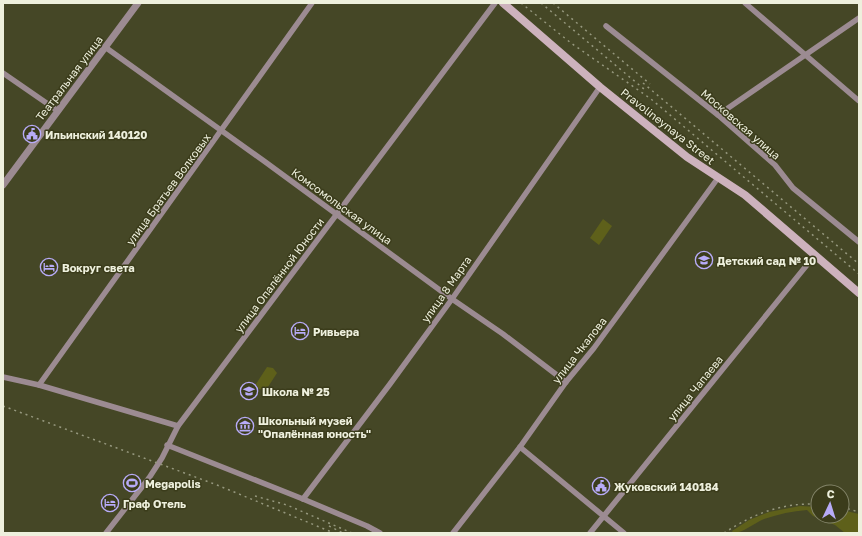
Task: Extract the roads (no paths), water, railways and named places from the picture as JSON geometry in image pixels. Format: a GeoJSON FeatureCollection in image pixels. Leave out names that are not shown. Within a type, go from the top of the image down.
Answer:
{"type":"FeatureCollection","features":[{"type":"Feature","properties":{"kind":"main road","name":"Pravolineynaya Street"},"geometry":{"type":"LineString","coordinates":[[503,3],[600,87],[687,157],[744,195],[859,293]]}},
{"type":"Feature","properties":{"kind":"street","name":"Театральная улица"},"geometry":{"type":"LineString","coordinates":[[3,185],[138,3]]}},
{"type":"Feature","properties":{"kind":"street","name":"улица Братьев Волковых"},"geometry":{"type":"LineString","coordinates":[[39,385],[312,3]]}},
{"type":"Feature","properties":{"kind":"street","name":"улица Опалённой Юности"},"geometry":{"type":"LineString","coordinates":[[106,533],[149,478],[162,458],[167,445],[178,426],[495,3]]}},
{"type":"Feature","properties":{"kind":"street"},"geometry":{"type":"LineString","coordinates":[[745,3],[859,101]]}},
{"type":"Feature","properties":{"kind":"street"},"geometry":{"type":"LineString","coordinates":[[718,115],[859,18]]}},
{"type":"Feature","properties":{"kind":"street","name":"Московская улица"},"geometry":{"type":"LineString","coordinates":[[606,26],[718,115],[775,165],[793,188],[859,242]]}},
{"type":"Feature","properties":{"kind":"street","name":"Комсомольская улица"},"geometry":{"type":"LineString","coordinates":[[105,47],[222,130],[452,299],[503,334],[566,382]]}},
{"type":"Feature","properties":{"kind":"street"},"geometry":{"type":"LineString","coordinates":[[3,74],[58,111]]}},
{"type":"Feature","properties":{"kind":"street","name":"улица 8 Марта"},"geometry":{"type":"LineString","coordinates":[[303,499],[452,299],[600,87]]}},
{"type":"Feature","properties":{"kind":"street","name":"улица Чкалова"},"geometry":{"type":"LineString","coordinates":[[453,533],[520,446],[566,382],[594,348],[718,178]]}},
{"type":"Feature","properties":{"kind":"street","name":"улица Чапаева"},"geometry":{"type":"LineString","coordinates":[[590,533],[815,255]]}},
{"type":"Feature","properties":{"kind":"street"},"geometry":{"type":"LineString","coordinates":[[3,377],[39,385],[178,426]]}},
{"type":"Feature","properties":{"kind":"street"},"geometry":{"type":"LineString","coordinates":[[167,445],[303,499],[380,533]]}},
{"type":"Feature","properties":{"kind":"street"},"geometry":{"type":"LineString","coordinates":[[520,446],[624,533]]}},
{"type":"Feature","properties":{"kind":"railway"},"geometry":{"type":"LineString","coordinates":[[521,3],[571,43],[651,99],[859,274]]}},
{"type":"Feature","properties":{"kind":"railway"},"geometry":{"type":"LineString","coordinates":[[541,3],[644,89]]}},
{"type":"Feature","properties":{"kind":"railway"},"geometry":{"type":"LineString","coordinates":[[553,3],[650,84]]}},
{"type":"Feature","properties":{"kind":"railway"},"geometry":{"type":"LineString","coordinates":[[643,83],[859,264]]}},
{"type":"Feature","properties":{"kind":"railway"},"geometry":{"type":"LineString","coordinates":[[3,406],[217,485],[334,533]]}},
{"type":"Feature","properties":{"kind":"railway"},"geometry":{"type":"LineString","coordinates":[[255,496],[287,505],[352,533]]}},
{"type":"Feature","properties":{"kind":"railway"},"geometry":{"type":"LineString","coordinates":[[724,533],[747,520],[780,507],[810,504]]}},
{"type":"Feature","properties":{"kind":"railway"},"geometry":{"type":"LineString","coordinates":[[850,509],[859,512]]}},
{"type":"Feature","properties":{"kind":"railway"},"geometry":{"type":"LineString","coordinates":[[329,526],[343,533]]}},
{"type":"Feature","properties":{"kind":"place","name":"Ильинский 140120"},"geometry":{"type":"Point","coordinates":[32,134]}},
{"type":"Feature","properties":{"kind":"place","name":"Детский сад № 10"},"geometry":{"type":"Point","coordinates":[704,260]}},
{"type":"Feature","properties":{"kind":"place","name":"Вокруг света"},"geometry":{"type":"Point","coordinates":[49,267]}},
{"type":"Feature","properties":{"kind":"place","name":"Ривьера"},"geometry":{"type":"Point","coordinates":[300,331]}},
{"type":"Feature","properties":{"kind":"place","name":"Школа № 25"},"geometry":{"type":"Point","coordinates":[249,391]}},
{"type":"Feature","properties":{"kind":"place","name":"Школьный музей \"Опалённая юность\""},"geometry":{"type":"Point","coordinates":[245,426]}},
{"type":"Feature","properties":{"kind":"place","name":"Megapolis"},"geometry":{"type":"Point","coordinates":[132,483]}},
{"type":"Feature","properties":{"kind":"place","name":"Жуковский 140184"},"geometry":{"type":"Point","coordinates":[601,486]}},
{"type":"Feature","properties":{"kind":"place","name":"Граф Отель"},"geometry":{"type":"Point","coordinates":[110,503]}}]}
